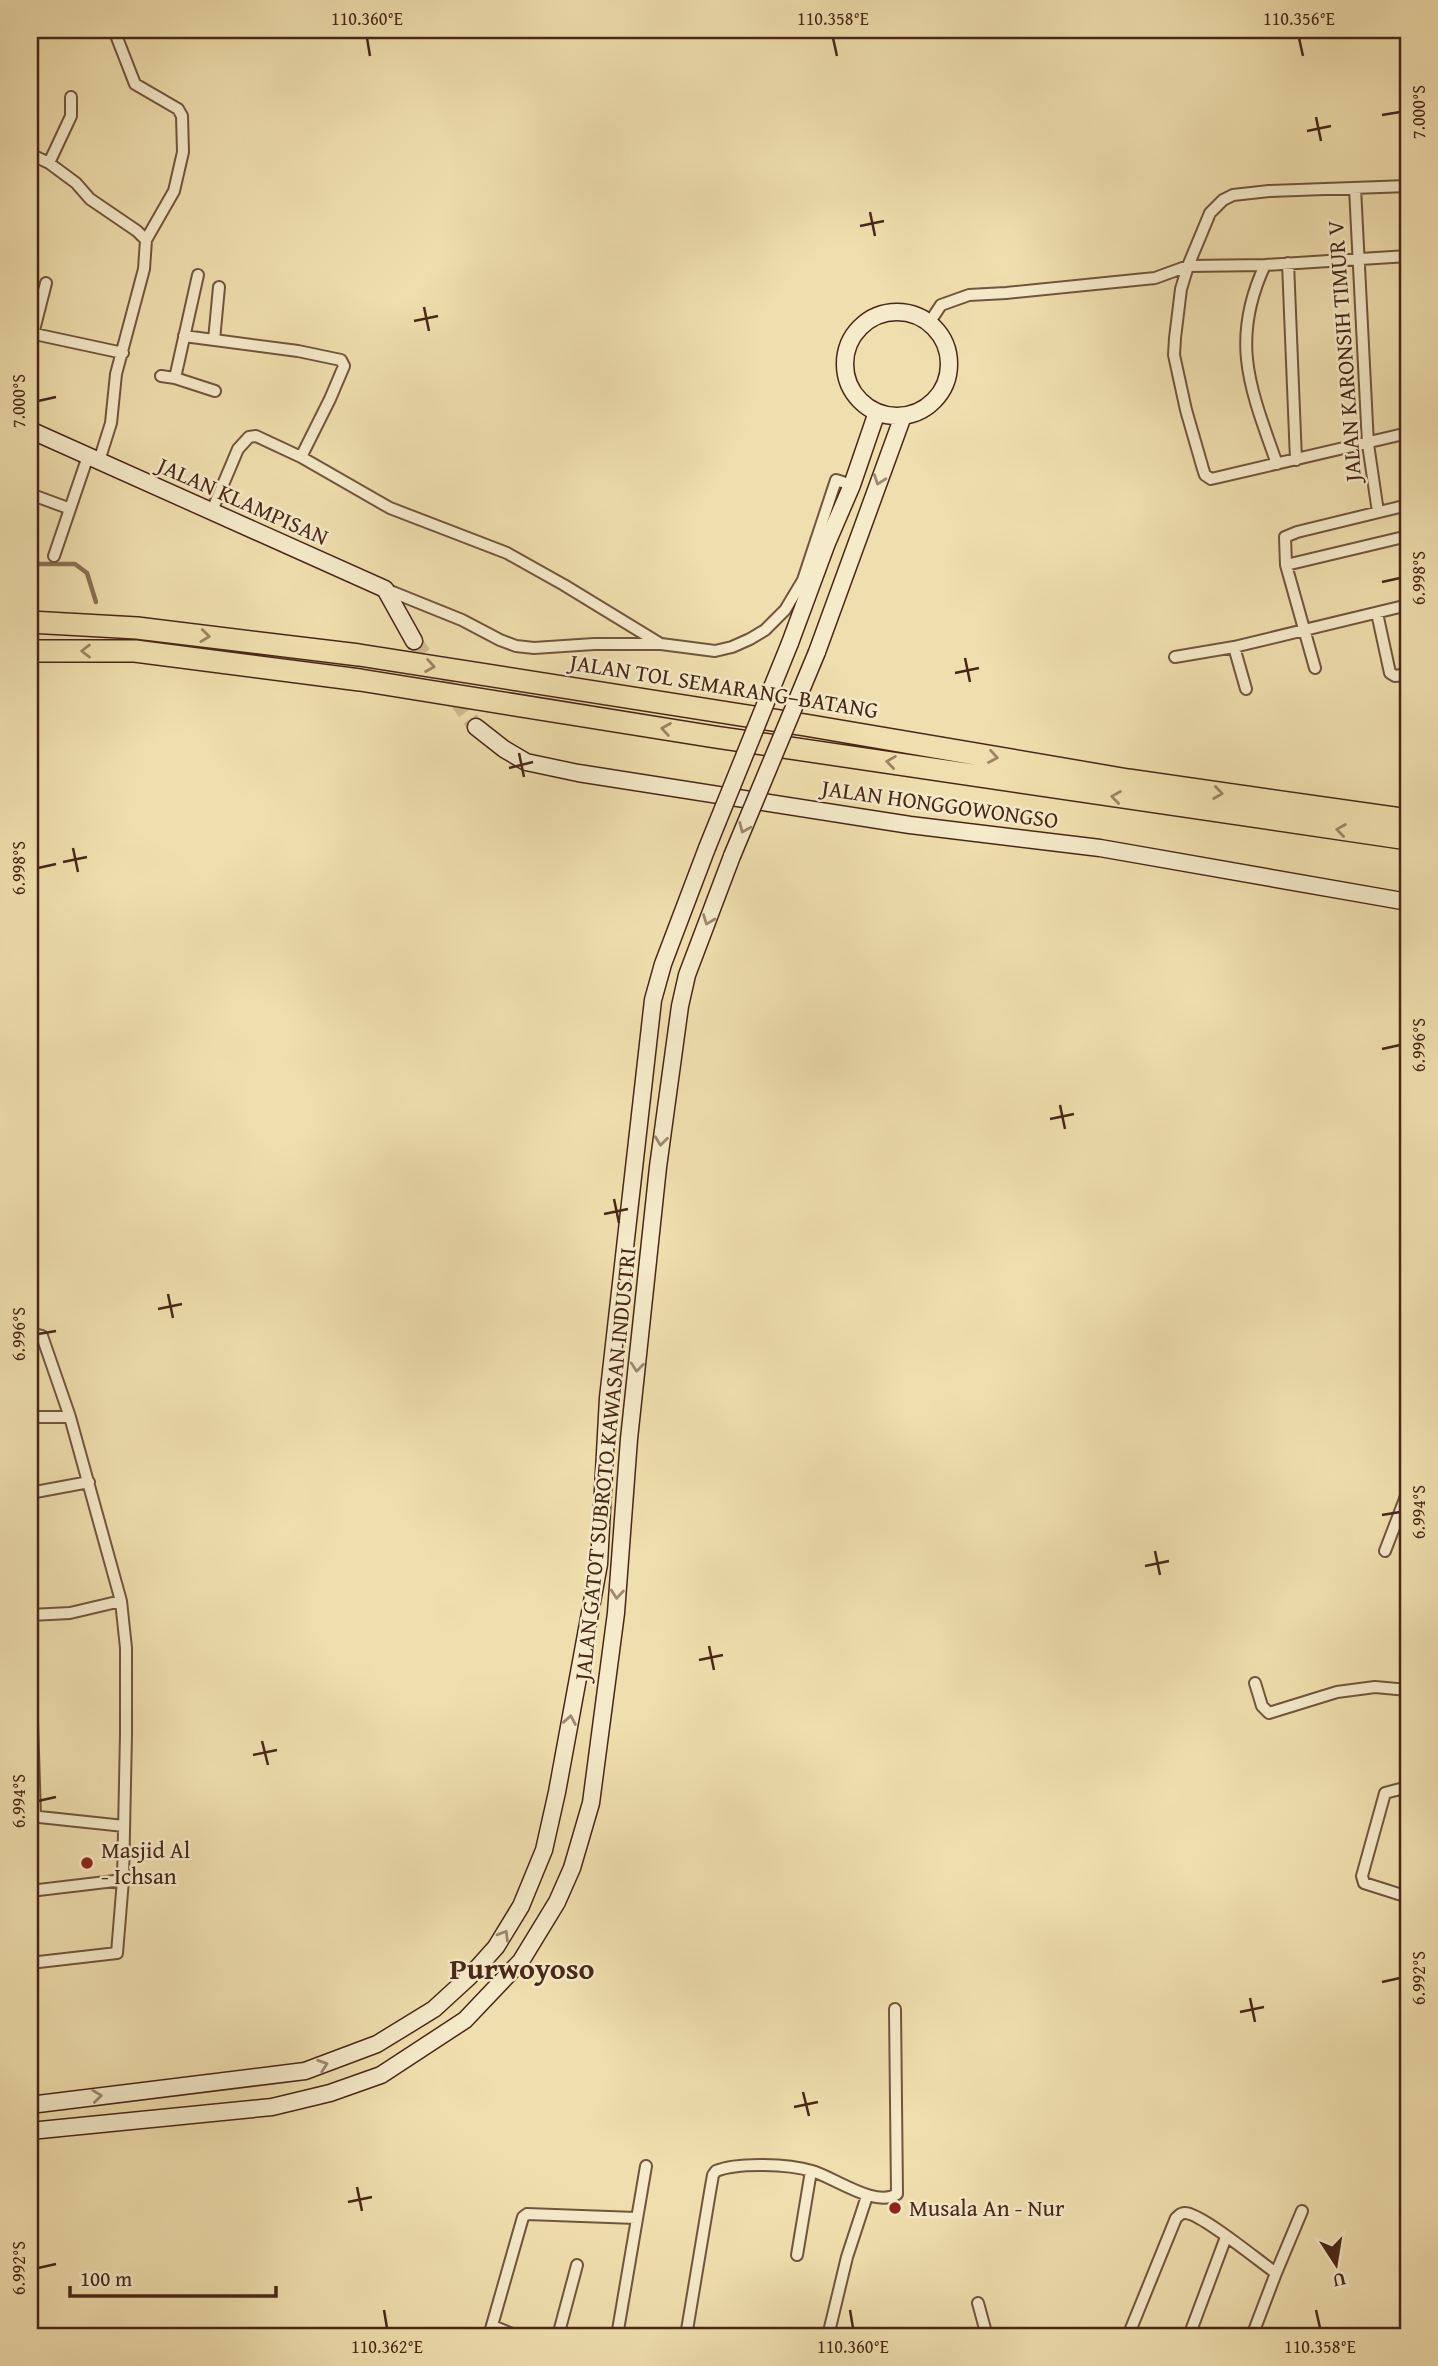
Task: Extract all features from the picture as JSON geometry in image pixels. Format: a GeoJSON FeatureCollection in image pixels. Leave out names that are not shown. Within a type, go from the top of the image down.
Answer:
{"type":"FeatureCollection","features":[{"type":"Feature","properties":{"kind":"highway","name":"JALAN TOL SEMARANG–BATANG"},"geometry":{"type":"LineString","coordinates":[[39,622],[137,628],[359,654],[1128,780],[1408,820]]}},
{"type":"Feature","properties":{"kind":"highway"},"geometry":{"type":"LineString","coordinates":[[33,651],[135,651],[360,680],[715,737],[1408,839]]}},
{"type":"Feature","properties":{"kind":"street"},"geometry":{"type":"LineString","coordinates":[[54,556],[68,508],[111,423],[114,384],[144,269],[146,240],[174,191],[183,152],[182,116],[178,109],[135,84],[114,30]]}},
{"type":"Feature","properties":{"kind":"street"},"geometry":{"type":"LineString","coordinates":[[49,163],[71,117],[71,97]]}},
{"type":"Feature","properties":{"kind":"street"},"geometry":{"type":"LineString","coordinates":[[30,154],[49,163],[76,183],[90,199],[146,240]]}},
{"type":"Feature","properties":{"kind":"street"},"geometry":{"type":"LineString","coordinates":[[1408,186],[1269,191],[1233,195],[1223,200],[1210,213],[1188,266],[1178,303],[1174,355],[1186,410],[1205,475],[1211,479],[1408,433]]}},
{"type":"Feature","properties":{"kind":"street","name":"JALAN KARONSIH TIMUR V"},"geometry":{"type":"LineString","coordinates":[[1355,188],[1368,444],[1378,512]]}},
{"type":"Feature","properties":{"kind":"street"},"geometry":{"type":"LineString","coordinates":[[929,323],[941,305],[969,295],[1155,278],[1188,266],[1265,265],[1408,256]]}},
{"type":"Feature","properties":{"kind":"street"},"geometry":{"type":"LineString","coordinates":[[1288,263],[1296,460]]}},
{"type":"Feature","properties":{"kind":"street"},"geometry":{"type":"LineString","coordinates":[[1265,265],[1252,291],[1247,320],[1245,362],[1252,394],[1277,464]]}},
{"type":"Feature","properties":{"kind":"street"},"geometry":{"type":"LineString","coordinates":[[175,378],[198,275]]}},
{"type":"Feature","properties":{"kind":"street"},"geometry":{"type":"LineString","coordinates":[[46,283],[31,333],[123,354]]}},
{"type":"Feature","properties":{"kind":"street"},"geometry":{"type":"LineString","coordinates":[[214,340],[219,288]]}},
{"type":"Feature","properties":{"kind":"street"},"geometry":{"type":"LineString","coordinates":[[889,312],[911,314],[929,323],[940,334],[947,348],[947,379],[940,393],[916,412],[903,416],[877,412],[863,404],[846,379],[846,349],[853,335],[875,316],[889,312]]}},
{"type":"Feature","properties":{"kind":"street"},"geometry":{"type":"LineString","coordinates":[[184,335],[298,351],[341,360],[344,366],[300,457]]}},
{"type":"Feature","properties":{"kind":"street"},"geometry":{"type":"LineString","coordinates":[[161,376],[215,391]]}},
{"type":"Feature","properties":{"kind":"street","name":"JALAN GATOT SUBROTO KAWASAN INDUSTRI"},"geometry":{"type":"LineString","coordinates":[[30,2105],[305,2071],[377,2044],[434,2009],[470,1976],[496,1947],[521,1906],[544,1850],[598,1564],[608,1398],[653,1000],[663,964],[707,848],[852,485],[877,412]]}},
{"type":"Feature","properties":{"kind":"street","name":"JALAN GATOT SUBROTO KAWASAN INDUSTRI"},"geometry":{"type":"LineString","coordinates":[[30,2131],[272,2107],[330,2093],[381,2074],[465,2020],[521,1961],[557,1902],[572,1868],[591,1803],[615,1613],[629,1439],[658,1167],[680,1006],[687,975],[732,856],[817,652],[903,416]]}},
{"type":"Feature","properties":{"kind":"street","name":"JALAN KLAMPISAN"},"geometry":{"type":"LineString","coordinates":[[30,430],[385,589]]}},
{"type":"Feature","properties":{"kind":"street"},"geometry":{"type":"LineString","coordinates":[[211,513],[238,449],[249,437],[257,436],[390,508],[507,553],[661,644]]}},
{"type":"Feature","properties":{"kind":"street"},"geometry":{"type":"LineString","coordinates":[[385,589],[462,620],[516,646],[534,649],[594,644],[661,644],[715,651],[750,639],[765,630],[785,610],[803,580],[836,480],[852,485]]}},
{"type":"Feature","properties":{"kind":"street"},"geometry":{"type":"LineString","coordinates":[[30,494],[68,508]]}},
{"type":"Feature","properties":{"kind":"street"},"geometry":{"type":"LineString","coordinates":[[1315,668],[1286,565],[1284,541],[1288,535],[1408,505]]}},
{"type":"Feature","properties":{"kind":"street"},"geometry":{"type":"LineString","coordinates":[[1286,565],[1408,536]]}},
{"type":"Feature","properties":{"kind":"street"},"geometry":{"type":"LineString","coordinates":[[385,589],[414,640]]}},
{"type":"Feature","properties":{"kind":"street"},"geometry":{"type":"LineString","coordinates":[[1175,657],[1234,647],[1408,605]]}},
{"type":"Feature","properties":{"kind":"street"},"geometry":{"type":"LineString","coordinates":[[1377,613],[1390,673],[1395,676],[1408,674]]}},
{"type":"Feature","properties":{"kind":"street"},"geometry":{"type":"LineString","coordinates":[[1234,647],[1246,689]]}},
{"type":"Feature","properties":{"kind":"street","name":"JALAN HONGGOWONGSO"},"geometry":{"type":"LineString","coordinates":[[477,727],[503,749],[526,762],[578,773],[897,823],[1100,848],[1408,902]]}},
{"type":"Feature","properties":{"kind":"street"},"geometry":{"type":"LineString","coordinates":[[30,1333],[42,1336],[70,1417],[121,1601],[126,1648],[123,1880],[117,1953],[30,1963]]}},
{"type":"Feature","properties":{"kind":"street"},"geometry":{"type":"LineString","coordinates":[[30,1417],[70,1417]]}},
{"type":"Feature","properties":{"kind":"street"},"geometry":{"type":"LineString","coordinates":[[30,1493],[89,1482]]}},
{"type":"Feature","properties":{"kind":"street"},"geometry":{"type":"LineString","coordinates":[[1385,1551],[1408,1491]]}},
{"type":"Feature","properties":{"kind":"street"},"geometry":{"type":"LineString","coordinates":[[30,1615],[70,1613],[121,1601]]}},
{"type":"Feature","properties":{"kind":"street"},"geometry":{"type":"LineString","coordinates":[[30,1658],[32,1816],[124,1826]]}},
{"type":"Feature","properties":{"kind":"street"},"geometry":{"type":"LineString","coordinates":[[1255,1683],[1262,1706],[1269,1713],[1337,1692],[1376,1686],[1408,1690]]}},
{"type":"Feature","properties":{"kind":"street"},"geometry":{"type":"LineString","coordinates":[[1408,1791],[1400,1789],[1385,1793],[1362,1877],[1364,1883],[1408,1897]]}},
{"type":"Feature","properties":{"kind":"street"},"geometry":{"type":"LineString","coordinates":[[30,1891],[123,1880]]}},
{"type":"Feature","properties":{"kind":"street"},"geometry":{"type":"LineString","coordinates":[[686,2336],[713,2175],[720,2169],[773,2165],[810,2171],[845,2184],[867,2196],[895,2196],[899,2189],[895,2009]]}},
{"type":"Feature","properties":{"kind":"street"},"geometry":{"type":"LineString","coordinates":[[617,2336],[646,2166]]}},
{"type":"Feature","properties":{"kind":"street"},"geometry":{"type":"LineString","coordinates":[[797,2255],[810,2171]]}},
{"type":"Feature","properties":{"kind":"street"},"geometry":{"type":"LineString","coordinates":[[828,2336],[847,2257],[867,2196]]}},
{"type":"Feature","properties":{"kind":"street"},"geometry":{"type":"LineString","coordinates":[[1252,2336],[1302,2211]]}},
{"type":"Feature","properties":{"kind":"street"},"geometry":{"type":"LineString","coordinates":[[1128,2336],[1176,2218],[1181,2213],[1188,2213],[1209,2222],[1226,2238],[1276,2273]]}},
{"type":"Feature","properties":{"kind":"street"},"geometry":{"type":"LineString","coordinates":[[517,2336],[491,2331],[523,2217],[527,2214],[636,2218]]}},
{"type":"Feature","properties":{"kind":"street"},"geometry":{"type":"LineString","coordinates":[[1189,2336],[1226,2238]]}},
{"type":"Feature","properties":{"kind":"street"},"geometry":{"type":"LineString","coordinates":[[558,2336],[577,2265]]}},
{"type":"Feature","properties":{"kind":"street"},"geometry":{"type":"LineString","coordinates":[[978,2303],[986,2336]]}},
{"type":"Feature","properties":{"kind":"waterway"},"geometry":{"type":"LineString","coordinates":[[30,564],[75,564],[87,573],[96,602]]}},
{"type":"Feature","properties":{"kind":"tunnel"},"geometry":{"type":"LineString","coordinates":[[414,641],[476,727]]}},
{"type":"Feature","properties":{"kind":"place","name":"Masjid Al - Ichsan"},"geometry":{"type":"Point","coordinates":[87,1863]}},
{"type":"Feature","properties":{"kind":"place","name":"Musala An - Nur"},"geometry":{"type":"Point","coordinates":[895,2208]}},
{"type":"Feature","properties":{"kind":"district","name":"Purwoyoso"},"geometry":{"type":"Point","coordinates":[522,1969]}}]}
